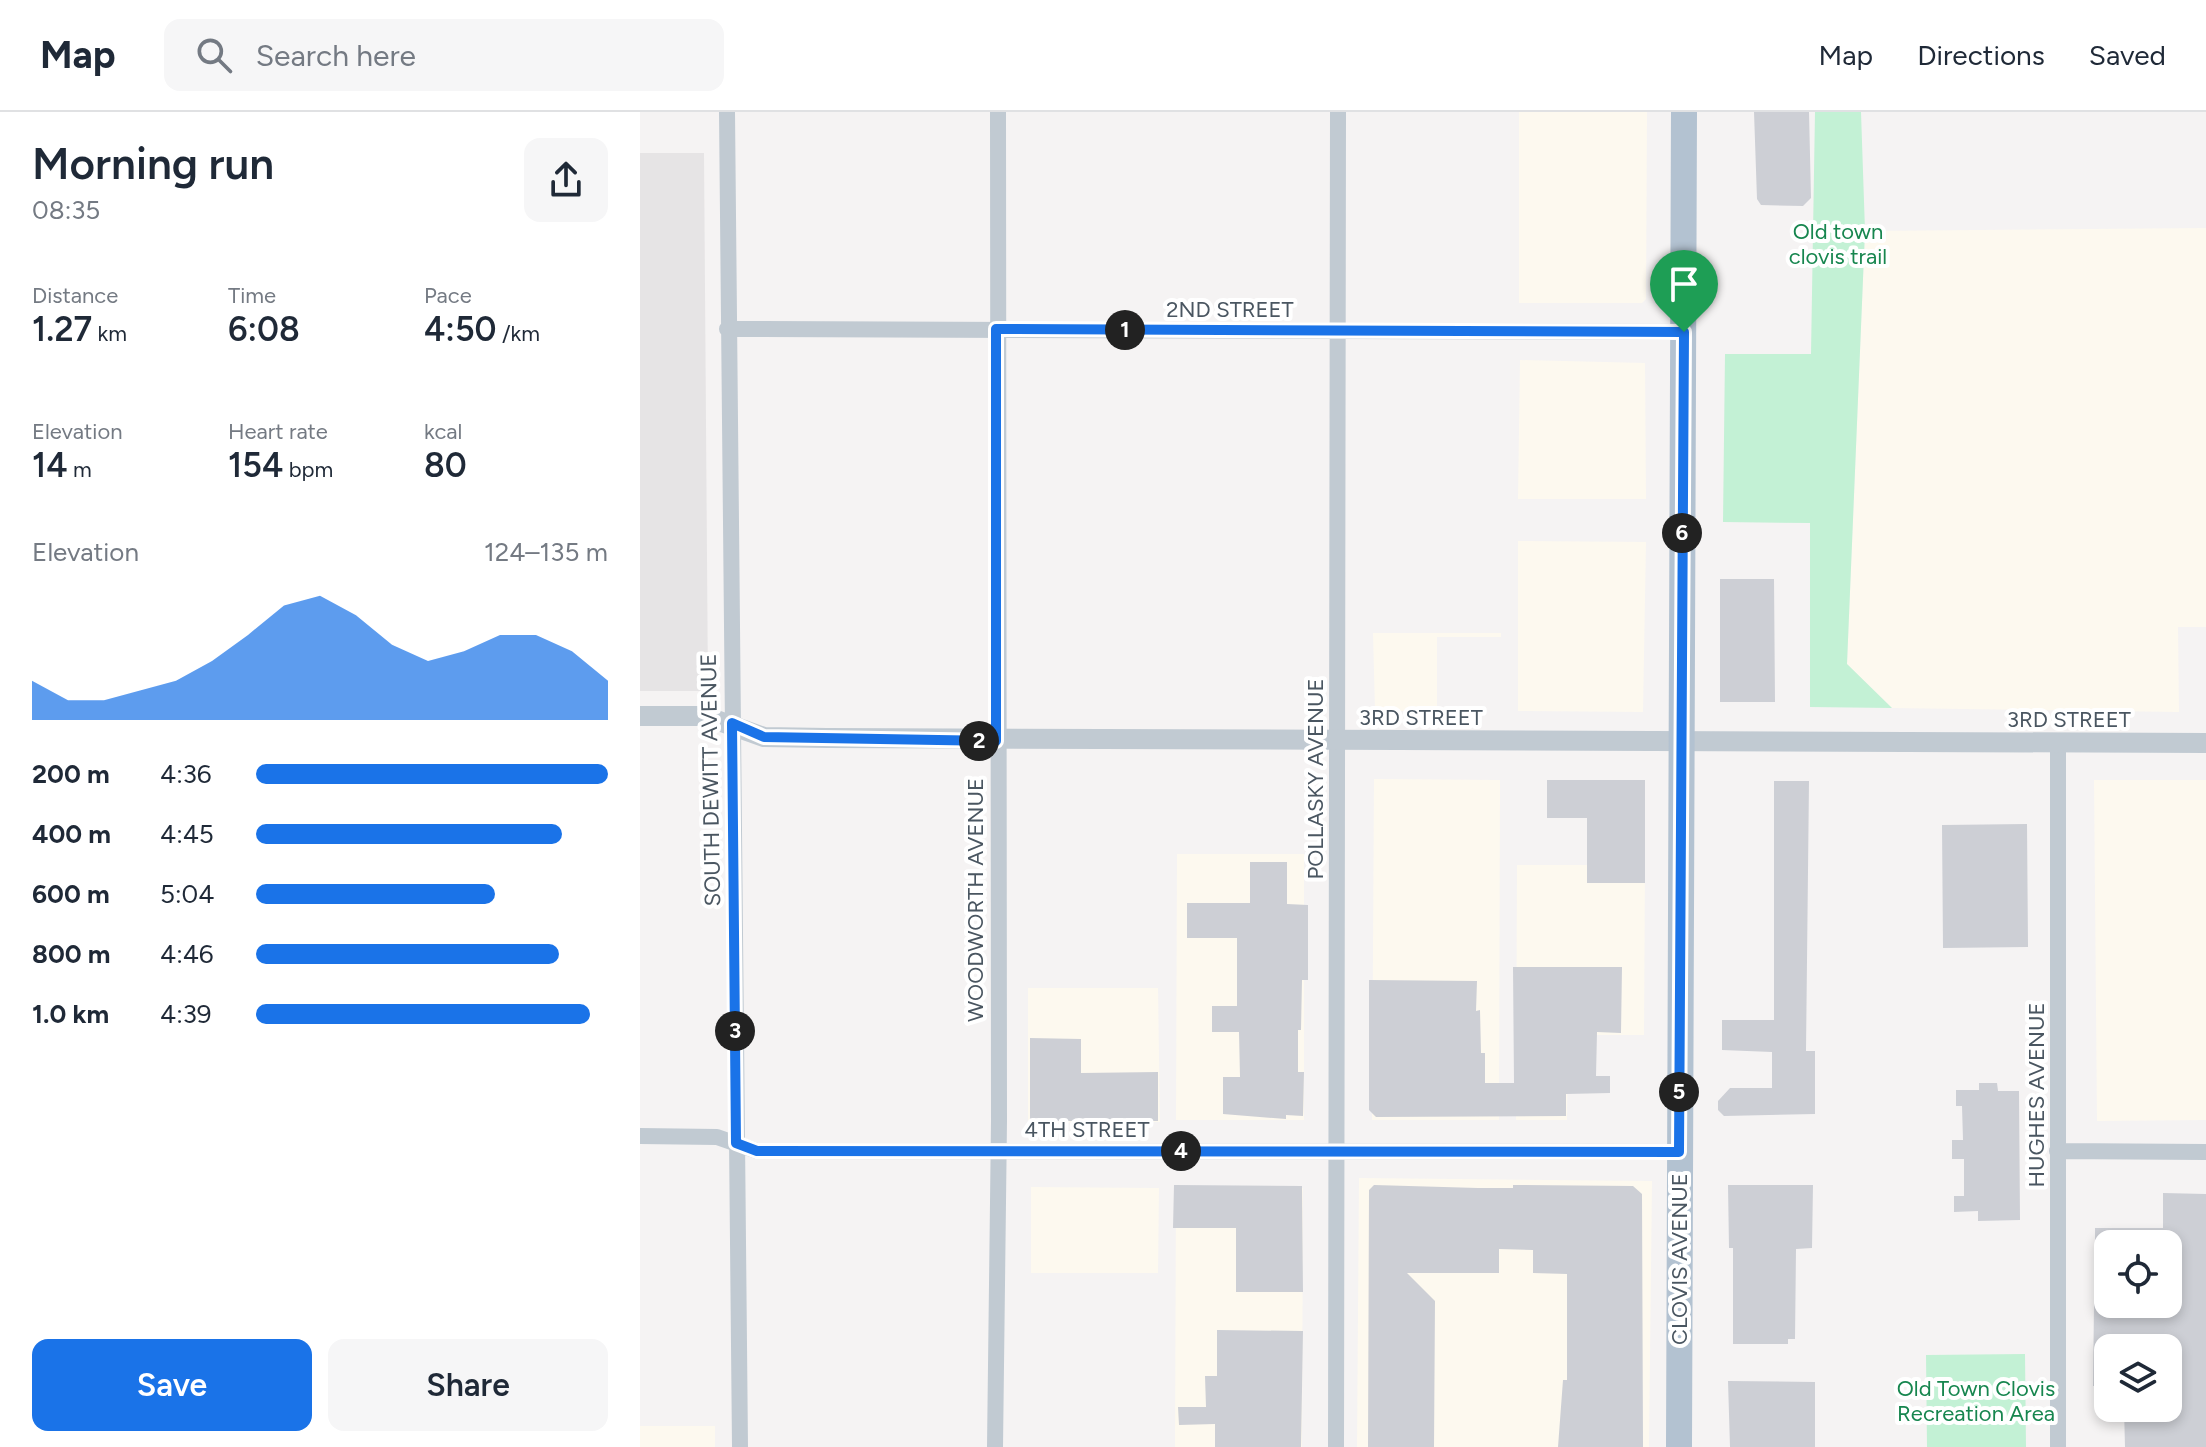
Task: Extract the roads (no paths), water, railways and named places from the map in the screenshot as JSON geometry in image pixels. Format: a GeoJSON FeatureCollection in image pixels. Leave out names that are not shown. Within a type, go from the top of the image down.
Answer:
{"type":"FeatureCollection","features":[{"type":"Feature","properties":{"kind":"main road","name":"CLOVIS AVENUE"},"geometry":{"type":"LineString","coordinates":[[1679,1447],[1684,112]]}},
{"type":"Feature","properties":{"kind":"street","name":"SOUTH DEWITT AVENUE"},"geometry":{"type":"LineString","coordinates":[[727,112],[740,1447]]}},
{"type":"Feature","properties":{"kind":"street","name":"WOODWORTH AVENUE"},"geometry":{"type":"LineString","coordinates":[[995,1447],[998,112]]}},
{"type":"Feature","properties":{"kind":"street","name":"POLLASKY AVENUE"},"geometry":{"type":"LineString","coordinates":[[1336,1447],[1335,332],[1338,112]]}},
{"type":"Feature","properties":{"kind":"street","name":"2ND STREET"},"geometry":{"type":"LineString","coordinates":[[727,329],[1684,332]]}},
{"type":"Feature","properties":{"kind":"street","name":"3RD STREET"},"geometry":{"type":"LineString","coordinates":[[640,716],[705,716],[732,723],[764,737],[996,741],[2206,743]]}},
{"type":"Feature","properties":{"kind":"street","name":"HUGHES AVENUE"},"geometry":{"type":"LineString","coordinates":[[2058,743],[2058,1447]]}},
{"type":"Feature","properties":{"kind":"street","name":"4TH STREET"},"geometry":{"type":"LineString","coordinates":[[640,1136],[717,1137],[757,1151],[1679,1152]]}},
{"type":"Feature","properties":{"kind":"street"},"geometry":{"type":"LineString","coordinates":[[2057,1151],[2206,1152]]}},
{"type":"Feature","properties":{"kind":"park label","name":"Old town clovis trail"},"geometry":{"type":"Point","coordinates":[1838,244]}},
{"type":"Feature","properties":{"kind":"park label","name":"Old Town Clovis Recreation Area"},"geometry":{"type":"Point","coordinates":[1976,1400]}}]}
